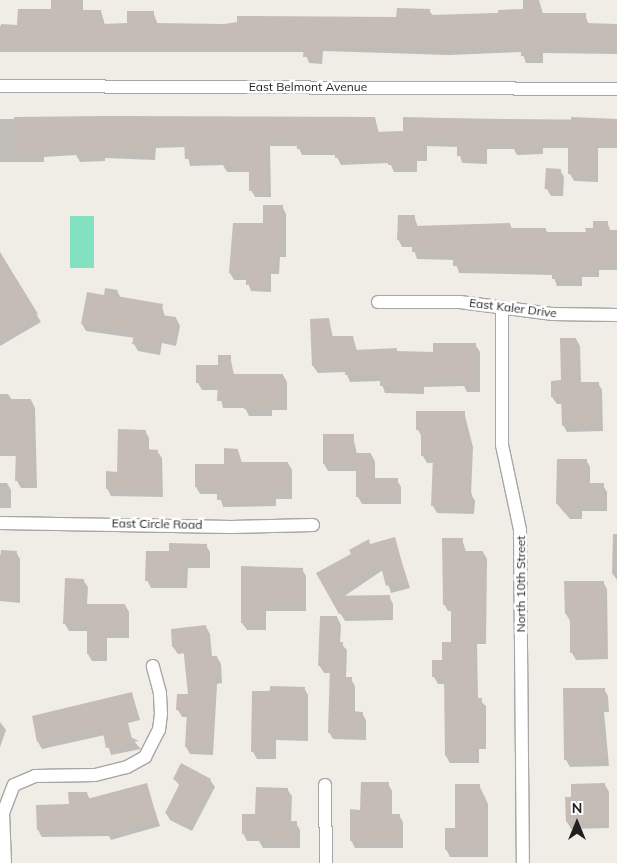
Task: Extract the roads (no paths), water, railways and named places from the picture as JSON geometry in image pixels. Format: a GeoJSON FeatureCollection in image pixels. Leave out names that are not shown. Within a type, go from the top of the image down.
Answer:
{"type":"FeatureCollection","features":[{"type":"Feature","properties":{"kind":"street","name":"East Belmont Avenue"},"geometry":{"type":"LineString","coordinates":[[0,86],[617,89]]}},
{"type":"Feature","properties":{"kind":"street","name":"East Kaler Drive"},"geometry":{"type":"LineString","coordinates":[[378,302],[460,302],[553,314],[617,315]]}},
{"type":"Feature","properties":{"kind":"street","name":"North 10th Street"},"geometry":{"type":"LineString","coordinates":[[502,307],[502,445],[520,530],[523,863]]}},
{"type":"Feature","properties":{"kind":"street","name":"East Circle Road"},"geometry":{"type":"LineString","coordinates":[[0,523],[231,527],[313,525]]}},
{"type":"Feature","properties":{"kind":"street"},"geometry":{"type":"LineString","coordinates":[[5,863],[3,813],[14,785],[35,776],[95,775],[127,767],[145,757],[159,730],[161,714],[160,693],[153,666]]}},
{"type":"Feature","properties":{"kind":"street"},"geometry":{"type":"LineString","coordinates":[[325,785],[326,863]]}}]}
